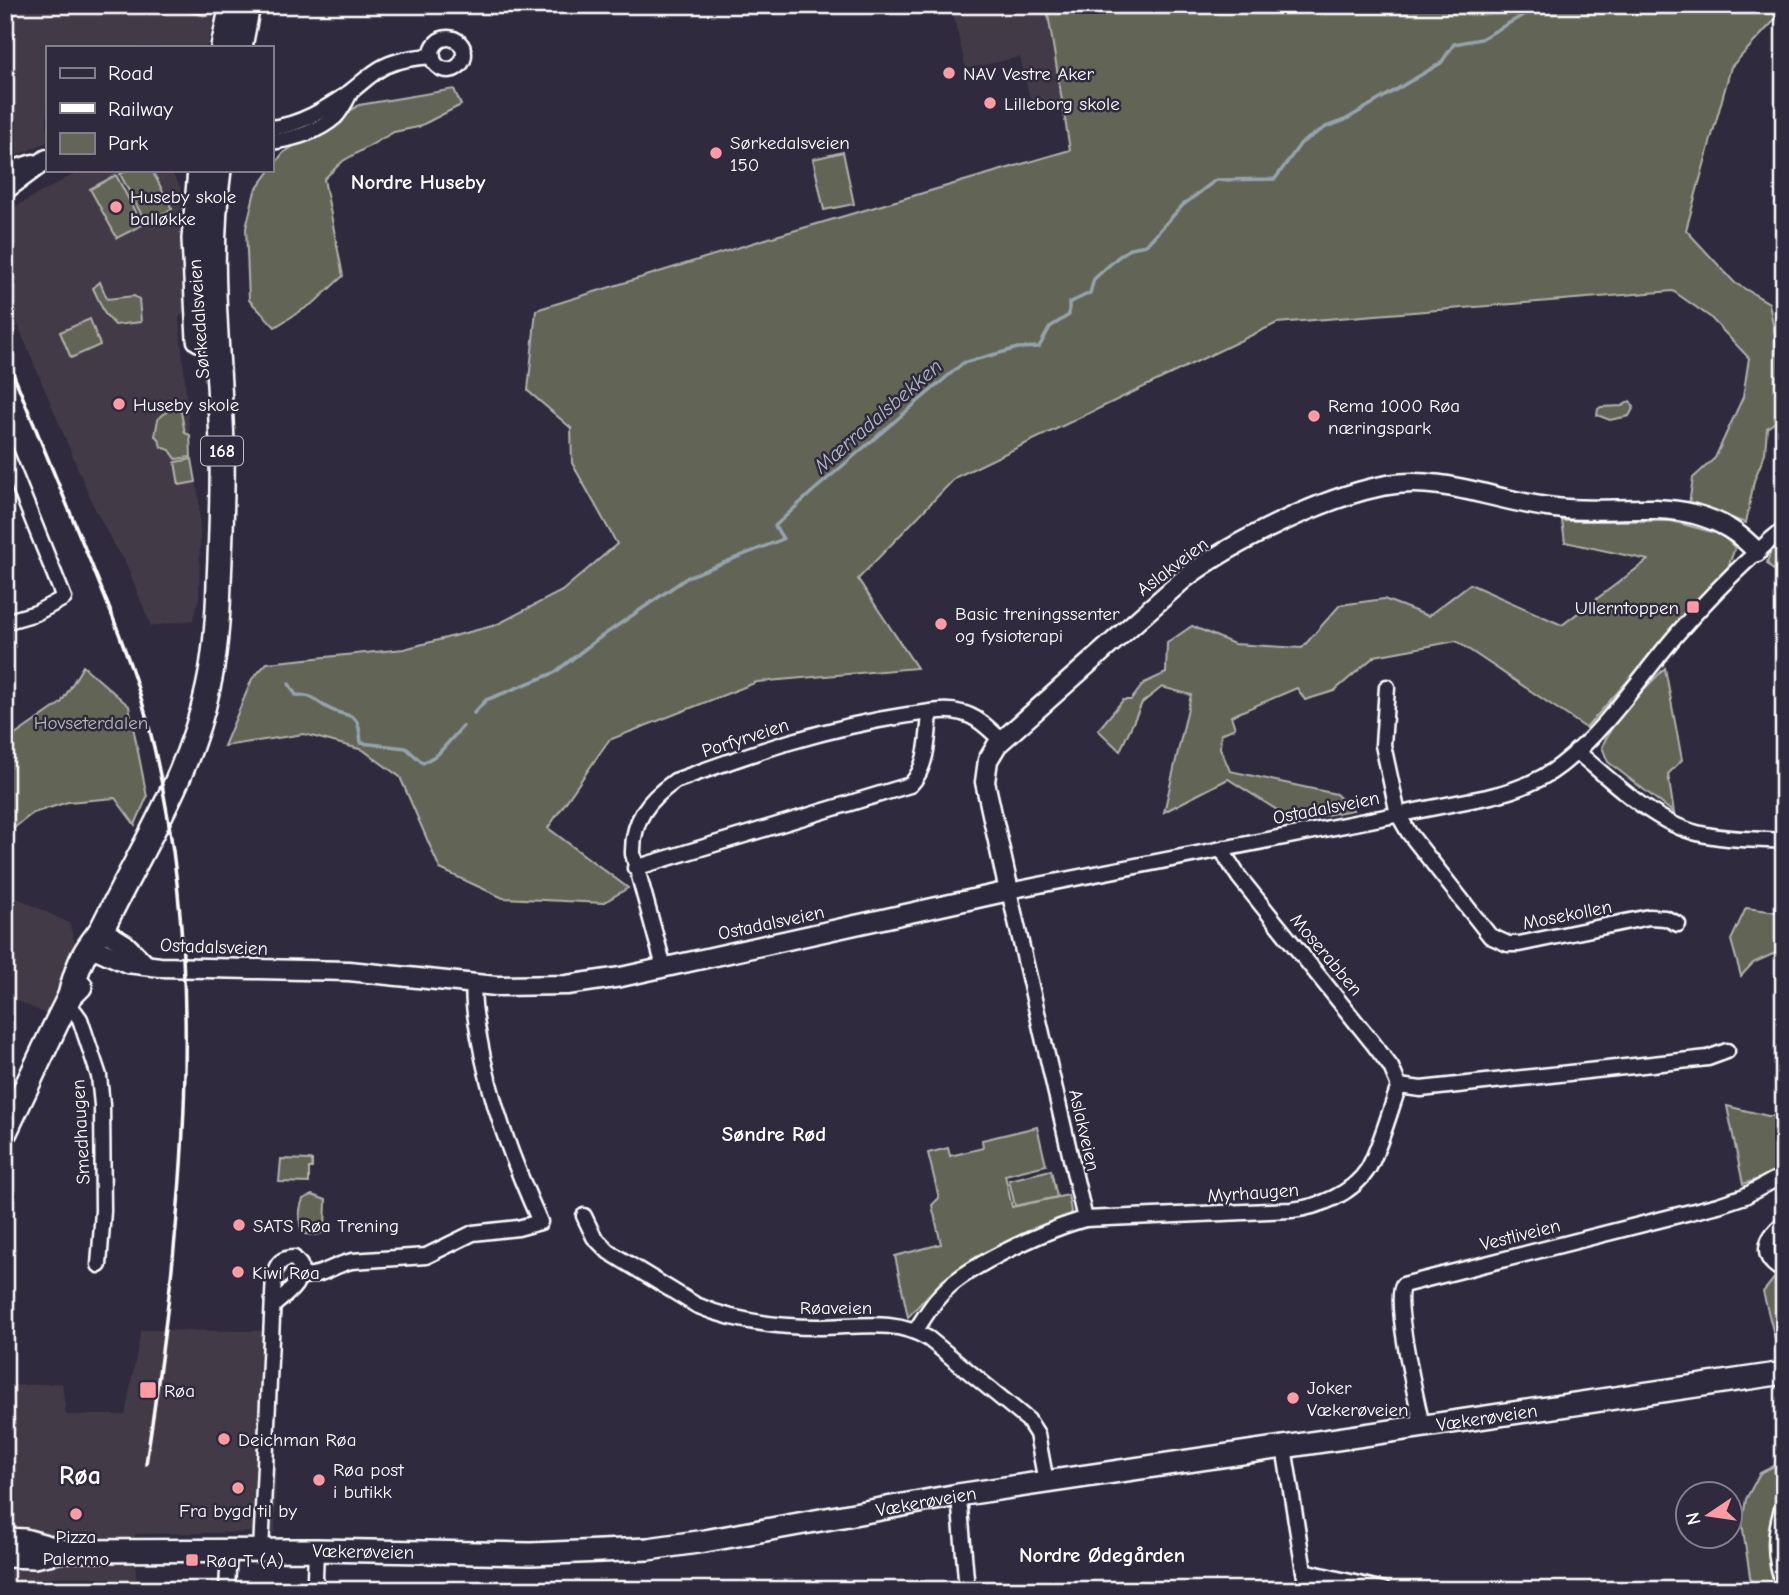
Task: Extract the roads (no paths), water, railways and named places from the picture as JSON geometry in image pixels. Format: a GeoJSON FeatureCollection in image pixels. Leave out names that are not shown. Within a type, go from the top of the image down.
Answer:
{"type":"FeatureCollection","features":[{"type":"Feature","properties":{"kind":"main road"},"geometry":{"type":"LineString","coordinates":[[223,46],[232,5]]}},
{"type":"Feature","properties":{"kind":"main road"},"geometry":{"type":"LineString","coordinates":[[240,46],[248,5]]}},
{"type":"Feature","properties":{"kind":"main road","name":"Sørkedalsveien"},"geometry":{"type":"LineString","coordinates":[[200,172],[194,276],[219,593]]}},
{"type":"Feature","properties":{"kind":"main road","name":"Sørkedalsveien"},"geometry":{"type":"LineString","coordinates":[[5,1132],[68,1001],[82,983],[96,942],[163,812],[188,756],[211,674],[219,593],[222,513],[222,444],[212,282],[214,206],[219,172]]}},
{"type":"Feature","properties":{"kind":"main road","name":"Vækerøveien"},"geometry":{"type":"LineString","coordinates":[[5,1556],[34,1557],[63,1551],[316,1550],[531,1554],[623,1551],[705,1541],[958,1495],[1784,1373]]}},
{"type":"Feature","properties":{"kind":"main road","name":"Vækerøveien"},"geometry":{"type":"LineString","coordinates":[[5,1539],[25,1540],[63,1551]]}},
{"type":"Feature","properties":{"kind":"street"},"geometry":{"type":"LineString","coordinates":[[273,128],[308,118],[351,92],[368,76],[389,64],[433,56]]}},
{"type":"Feature","properties":{"kind":"street"},"geometry":{"type":"LineString","coordinates":[[273,142],[296,137],[322,126],[337,115],[351,92]]}},
{"type":"Feature","properties":{"kind":"street"},"geometry":{"type":"LineString","coordinates":[[5,173],[46,160]]}},
{"type":"Feature","properties":{"kind":"street"},"geometry":{"type":"LineString","coordinates":[[5,190],[46,161]]}},
{"type":"Feature","properties":{"kind":"street"},"geometry":{"type":"LineString","coordinates":[[5,451],[64,598],[36,614],[5,622]]}},
{"type":"Feature","properties":{"kind":"street","name":"Aslakveien"},"geometry":{"type":"LineString","coordinates":[[1085,1219],[985,782],[988,760],[1001,740],[1155,603],[1194,572],[1276,526],[1369,489],[1427,483],[1454,486],[1555,508],[1657,509],[1684,512],[1730,528],[1757,552]]}},
{"type":"Feature","properties":{"kind":"street","name":"Ostadalsveien"},"geometry":{"type":"LineString","coordinates":[[96,942],[125,944],[145,964],[167,968],[367,972],[522,987],[567,985],[664,967],[1009,891],[1511,791],[1550,772],[1576,751],[1622,701],[1678,633],[1757,552],[1784,529]]}},
{"type":"Feature","properties":{"kind":"street","name":"Ostadalsveien"},"geometry":{"type":"LineString","coordinates":[[1387,687],[1383,745],[1398,814]]}},
{"type":"Feature","properties":{"kind":"street","name":"Porfyrveien"},"geometry":{"type":"LineString","coordinates":[[664,967],[635,868],[632,842],[638,820],[652,799],[675,781],[779,744],[861,724],[930,712],[952,711],[970,715],[1001,740]]}},
{"type":"Feature","properties":{"kind":"street"},"geometry":{"type":"LineString","coordinates":[[635,868],[910,785],[922,764],[930,712]]}},
{"type":"Feature","properties":{"kind":"street"},"geometry":{"type":"LineString","coordinates":[[1576,751],[1644,805],[1682,828],[1715,836],[1784,841]]}},
{"type":"Feature","properties":{"kind":"street","name":"Mosekollen"},"geometry":{"type":"LineString","coordinates":[[1398,814],[1409,833],[1482,928],[1499,941],[1519,944],[1649,918],[1665,918],[1678,924]]}},
{"type":"Feature","properties":{"kind":"street","name":"Moserabben"},"geometry":{"type":"LineString","coordinates":[[1224,848],[1226,857],[1239,877],[1333,990],[1391,1067],[1399,1086]]}},
{"type":"Feature","properties":{"kind":"street"},"geometry":{"type":"LineString","coordinates":[[301,1276],[315,1277],[352,1261],[431,1255],[473,1233],[518,1228],[540,1222],[489,1088],[474,1011],[474,983]]}},
{"type":"Feature","properties":{"kind":"street","name":"Smedhaugen"},"geometry":{"type":"LineString","coordinates":[[68,1001],[80,1019],[99,1076],[103,1143],[99,1265]]}},
{"type":"Feature","properties":{"kind":"street"},"geometry":{"type":"LineString","coordinates":[[1399,1086],[1433,1088],[1708,1058],[1727,1051]]}},
{"type":"Feature","properties":{"kind":"street","name":"Myrhaugen"},"geometry":{"type":"LineString","coordinates":[[916,1330],[932,1305],[952,1284],[973,1269],[1058,1227],[1085,1219],[1265,1212],[1306,1209],[1318,1205],[1348,1189],[1366,1172],[1399,1086]]}},
{"type":"Feature","properties":{"kind":"street","name":"Vestliveien"},"geometry":{"type":"LineString","coordinates":[[1422,1426],[1406,1343],[1400,1293],[1403,1285],[1718,1205],[1745,1196],[1773,1180],[1784,1178]]}},
{"type":"Feature","properties":{"kind":"street","name":"Røaveien"},"geometry":{"type":"LineString","coordinates":[[584,1216],[594,1237],[609,1252],[696,1305],[711,1311],[774,1325],[892,1325],[916,1330],[1028,1420],[1037,1434],[1046,1482]]}},
{"type":"Feature","properties":{"kind":"street"},"geometry":{"type":"LineString","coordinates":[[1784,1223],[1773,1232],[1766,1245],[1774,1264],[1784,1271]]}},
{"type":"Feature","properties":{"kind":"street"},"geometry":{"type":"LineString","coordinates":[[261,1551],[274,1275],[279,1263],[287,1258],[294,1258],[300,1265],[301,1276],[294,1287],[274,1306]]}},
{"type":"Feature","properties":{"kind":"street"},"geometry":{"type":"LineString","coordinates":[[1284,1447],[1307,1590]]}},
{"type":"Feature","properties":{"kind":"street"},"geometry":{"type":"LineString","coordinates":[[1784,1503],[1776,1533],[1775,1550],[1784,1586]]}},
{"type":"Feature","properties":{"kind":"street"},"geometry":{"type":"LineString","coordinates":[[960,1508],[967,1590]]}},
{"type":"Feature","properties":{"kind":"street"},"geometry":{"type":"LineString","coordinates":[[316,1550],[314,1577],[317,1590]]}},
{"type":"Feature","properties":{"kind":"street"},"geometry":{"type":"LineString","coordinates":[[227,1590],[229,1551]]}},
{"type":"Feature","properties":{"kind":"street"},"geometry":{"type":"LineString","coordinates":[[1304,1571],[1384,1590]]}},
{"type":"Feature","properties":{"kind":"waterway","name":"Mærradalsbekken"},"geometry":{"type":"LineString","coordinates":[[474,713],[486,700],[554,673],[595,641],[688,577],[783,539],[775,526],[963,363],[1018,348],[1039,347],[1050,327],[1069,315],[1069,303],[1090,293],[1094,279],[1131,248],[1146,245],[1183,205],[1216,180],[1275,179],[1301,143],[1441,63],[1454,44],[1481,39],[1541,5]]}},
{"type":"Feature","properties":{"kind":"waterway","name":"Mærradalsbekken"},"geometry":{"type":"LineString","coordinates":[[289,684],[296,695],[310,697],[355,719],[361,743],[406,748],[423,763],[438,754],[463,726]]}},
{"type":"Feature","properties":{"kind":"railway"},"geometry":{"type":"LineString","coordinates":[[5,354],[108,604],[134,675],[148,723],[168,814],[179,907],[185,999],[184,1093],[180,1186],[171,1279],[146,1464]]}},
{"type":"Feature","properties":{"kind":"place","name":"NAV Vestre Aker"},"geometry":{"type":"Point","coordinates":[949,73]}},
{"type":"Feature","properties":{"kind":"place","name":"Lilleborg skole"},"geometry":{"type":"Point","coordinates":[990,103]}},
{"type":"Feature","properties":{"kind":"place","name":"Sørkedalsveien 150"},"geometry":{"type":"Point","coordinates":[716,153]}},
{"type":"Feature","properties":{"kind":"place","name":"Huseby skole balløkke"},"geometry":{"type":"Point","coordinates":[116,207]}},
{"type":"Feature","properties":{"kind":"place","name":"Huseby skole"},"geometry":{"type":"Point","coordinates":[119,404]}},
{"type":"Feature","properties":{"kind":"place","name":"Rema 1000 Røa næringspark"},"geometry":{"type":"Point","coordinates":[1314,416]}},
{"type":"Feature","properties":{"kind":"place","name":"Ullerntoppen"},"geometry":{"type":"Point","coordinates":[1693,607]}},
{"type":"Feature","properties":{"kind":"place","name":"Basic treningssenter og fysioterapi"},"geometry":{"type":"Point","coordinates":[941,624]}},
{"type":"Feature","properties":{"kind":"place","name":"SATS Røa Trening"},"geometry":{"type":"Point","coordinates":[239,1225]}},
{"type":"Feature","properties":{"kind":"place","name":"Kiwi Røa"},"geometry":{"type":"Point","coordinates":[238,1272]}},
{"type":"Feature","properties":{"kind":"place","name":"Røa"},"geometry":{"type":"Point","coordinates":[148,1390]}},
{"type":"Feature","properties":{"kind":"place","name":"Joker Vækerøveien"},"geometry":{"type":"Point","coordinates":[1293,1398]}},
{"type":"Feature","properties":{"kind":"place","name":"Deichman Røa"},"geometry":{"type":"Point","coordinates":[224,1439]}},
{"type":"Feature","properties":{"kind":"place","name":"Røa post i butikk"},"geometry":{"type":"Point","coordinates":[319,1480]}},
{"type":"Feature","properties":{"kind":"place","name":"Fra bygd til by"},"geometry":{"type":"Point","coordinates":[238,1488]}},
{"type":"Feature","properties":{"kind":"place","name":"Pizza Palermo"},"geometry":{"type":"Point","coordinates":[76,1514]}},
{"type":"Feature","properties":{"kind":"place","name":"Røa T (A)"},"geometry":{"type":"Point","coordinates":[192,1560]}},
{"type":"Feature","properties":{"kind":"district","name":"Nordre Huseby"},"geometry":{"type":"Point","coordinates":[418,182]}},
{"type":"Feature","properties":{"kind":"district","name":"Søndre Rød"},"geometry":{"type":"Point","coordinates":[774,1134]}},
{"type":"Feature","properties":{"kind":"district","name":"Røa"},"geometry":{"type":"Point","coordinates":[80,1475]}},
{"type":"Feature","properties":{"kind":"district","name":"Nordre Ødegården"},"geometry":{"type":"Point","coordinates":[1102,1555]}},
{"type":"Feature","properties":{"kind":"park label","name":"Hovseterdalen"},"geometry":{"type":"Point","coordinates":[91,722]}}]}
